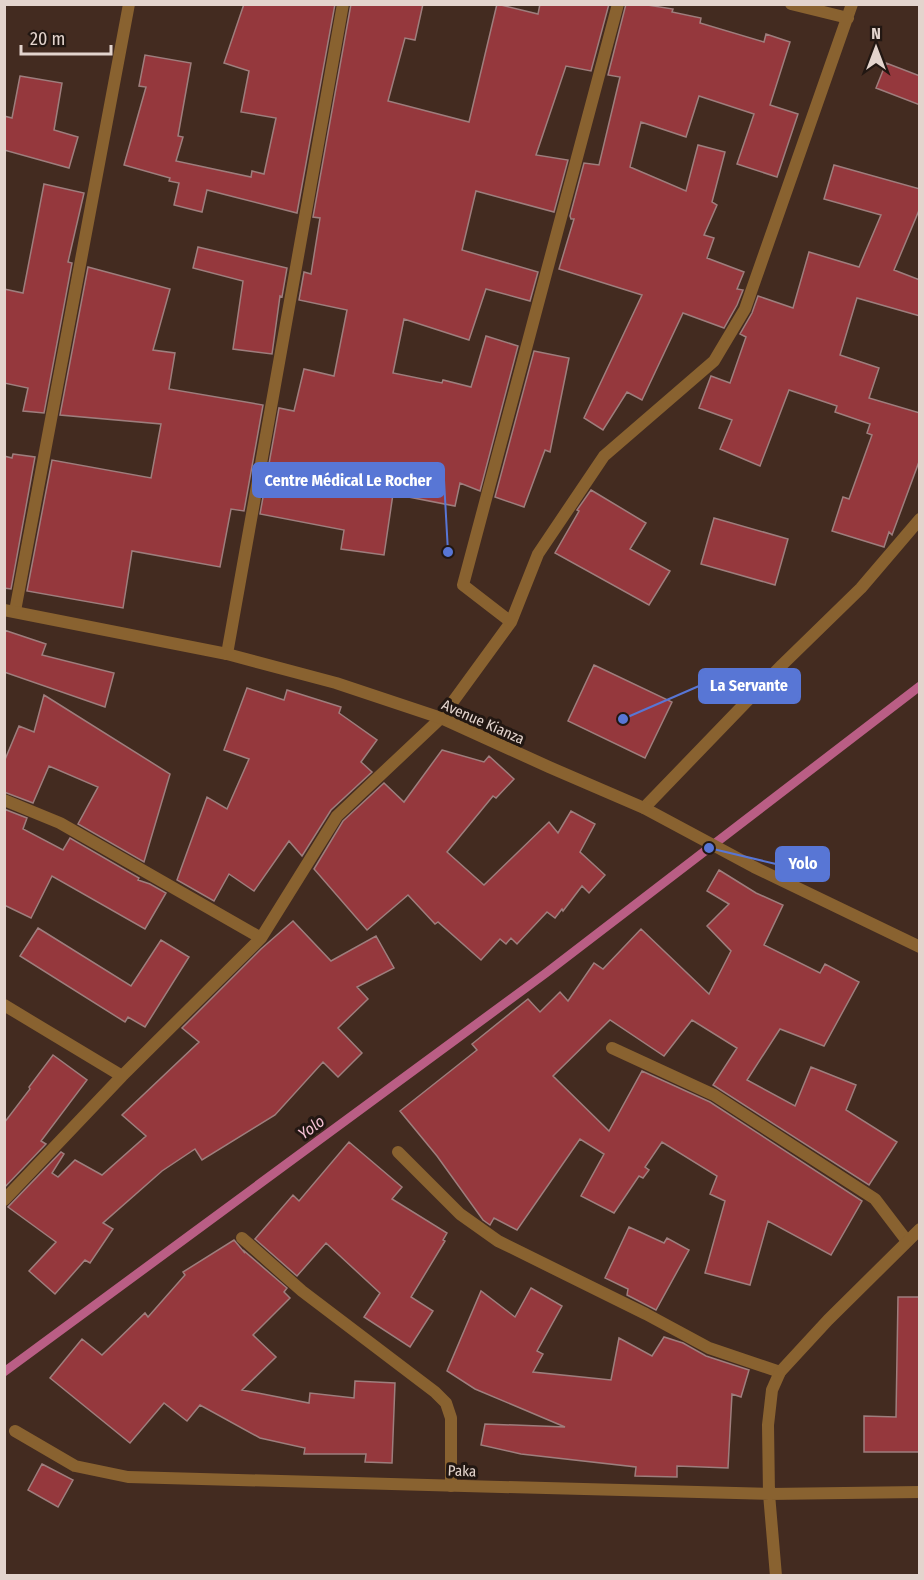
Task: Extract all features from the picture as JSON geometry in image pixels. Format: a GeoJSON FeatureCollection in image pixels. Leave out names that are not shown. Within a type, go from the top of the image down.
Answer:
{"type":"FeatureCollection","features":[{"type":"Feature","properties":{"kind":"street"},"geometry":{"type":"LineString","coordinates":[[10,610],[129,4]]}},
{"type":"Feature","properties":{"kind":"street"},"geometry":{"type":"LineString","coordinates":[[227,654],[343,4]]}},
{"type":"Feature","properties":{"kind":"street"},"geometry":{"type":"LineString","coordinates":[[512,622],[463,585],[618,4]]}},
{"type":"Feature","properties":{"kind":"street"},"geometry":{"type":"LineString","coordinates":[[791,4],[848,18]]}},
{"type":"Feature","properties":{"kind":"street"},"geometry":{"type":"LineString","coordinates":[[4,1200],[122,1076],[261,938],[337,816],[441,718],[512,622],[538,554],[604,456],[714,361],[745,309],[852,4]]}},
{"type":"Feature","properties":{"kind":"street"},"geometry":{"type":"LineString","coordinates":[[644,808],[782,665],[861,588],[920,519]]}},
{"type":"Feature","properties":{"kind":"street","name":"Avenue Kianza"},"geometry":{"type":"LineString","coordinates":[[10,610],[227,654],[336,683],[441,718],[644,808],[754,867],[920,947]]}},
{"type":"Feature","properties":{"kind":"street"},"geometry":{"type":"LineString","coordinates":[[4,800],[60,823],[261,938]]}},
{"type":"Feature","properties":{"kind":"street"},"geometry":{"type":"LineString","coordinates":[[4,1005],[122,1076]]}},
{"type":"Feature","properties":{"kind":"street"},"geometry":{"type":"LineString","coordinates":[[612,1048],[714,1095],[875,1199],[913,1241]]}},
{"type":"Feature","properties":{"kind":"street"},"geometry":{"type":"LineString","coordinates":[[398,1152],[460,1214],[498,1241],[646,1314],[709,1348],[780,1372]]}},
{"type":"Feature","properties":{"kind":"street"},"geometry":{"type":"LineString","coordinates":[[776,1575],[769,1494],[768,1425],[772,1390],[780,1372],[828,1320],[913,1241],[920,1229]]}},
{"type":"Feature","properties":{"kind":"street"},"geometry":{"type":"LineString","coordinates":[[242,1238],[302,1291],[435,1392],[446,1403],[451,1418],[451,1486]]}},
{"type":"Feature","properties":{"kind":"street","name":"Paka"},"geometry":{"type":"LineString","coordinates":[[15,1431],[75,1466],[128,1478],[769,1494],[920,1492]]}},
{"type":"Feature","properties":{"kind":"building"},"geometry":{"type":"Polygon","coordinates":[[[244,4],[335,4],[297,213],[207,190],[202,212],[174,205],[179,183],[169,181],[170,178],[124,165],[146,87],[139,86],[145,55],[191,63],[178,136],[183,137],[176,161],[251,177],[252,171],[264,174],[276,118],[241,112],[249,71],[224,63],[244,4]]]}},
{"type":"Feature","properties":{"kind":"building"},"geometry":{"type":"Polygon","coordinates":[[[351,4],[423,4],[415,40],[405,38],[388,101],[469,122],[497,4],[538,14],[540,4],[609,4],[591,71],[566,66],[536,155],[568,160],[554,212],[476,191],[462,250],[538,272],[530,301],[486,289],[469,340],[404,319],[393,373],[442,383],[443,380],[471,387],[486,336],[518,346],[480,491],[460,483],[455,506],[393,494],[384,555],[341,549],[344,530],[260,514],[279,408],[294,411],[304,369],[334,376],[347,310],[299,300],[304,272],[311,274],[320,218],[313,217],[351,4]]]}},
{"type":"Feature","properties":{"kind":"building"},"geometry":{"type":"Polygon","coordinates":[[[626,4],[673,9],[672,12],[701,18],[700,23],[764,42],[766,34],[790,42],[770,105],[798,114],[777,177],[737,164],[754,114],[699,96],[686,137],[641,122],[630,167],[686,191],[698,145],[725,152],[712,202],[717,205],[704,235],[714,238],[707,258],[744,272],[737,289],[743,290],[724,328],[683,313],[642,400],[627,392],[603,430],[584,418],[642,295],[559,269],[574,219],[570,216],[584,163],[599,165],[620,77],[608,75],[626,4]]]}},
{"type":"Feature","properties":{"kind":"building"},"geometry":{"type":"Polygon","coordinates":[[[886,63],[920,76],[920,105],[876,88],[886,63]]]}},
{"type":"Feature","properties":{"kind":"building"},"geometry":{"type":"Polygon","coordinates":[[[20,76],[62,83],[54,130],[78,137],[69,168],[4,150],[4,116],[12,118],[20,76]]]}},
{"type":"Feature","properties":{"kind":"building"},"geometry":{"type":"Polygon","coordinates":[[[834,165],[920,189],[920,208],[894,270],[920,280],[920,316],[857,298],[840,355],[879,368],[869,398],[920,413],[920,459],[892,535],[889,532],[884,547],[832,531],[843,497],[849,499],[872,435],[867,433],[870,424],[835,412],[837,406],[789,390],[760,466],[720,449],[732,420],[699,408],[711,376],[730,383],[746,337],[740,334],[752,313],[758,296],[793,308],[809,252],[859,267],[881,215],[824,199],[834,165]]]}},
{"type":"Feature","properties":{"kind":"building"},"geometry":{"type":"Polygon","coordinates":[[[44,184],[84,193],[68,262],[72,263],[44,413],[23,411],[28,388],[4,383],[4,289],[23,293],[44,184]]]}},
{"type":"Feature","properties":{"kind":"building"},"geometry":{"type":"Polygon","coordinates":[[[198,247],[287,268],[282,297],[280,296],[272,354],[233,349],[243,281],[193,268],[198,247]]]}},
{"type":"Feature","properties":{"kind":"building"},"geometry":{"type":"Polygon","coordinates":[[[88,267],[170,289],[153,350],[175,353],[169,389],[263,405],[244,511],[231,509],[220,567],[132,551],[123,608],[27,591],[52,460],[151,478],[161,424],[60,415],[88,267]]]}},
{"type":"Feature","properties":{"kind":"building"},"geometry":{"type":"Polygon","coordinates":[[[534,351],[569,358],[550,452],[545,450],[524,507],[495,497],[534,351]]]}},
{"type":"Feature","properties":{"kind":"building"},"geometry":{"type":"Polygon","coordinates":[[[13,454],[35,457],[11,589],[4,588],[4,456],[12,458],[13,454]]]}},
{"type":"Feature","properties":{"kind":"building"},"geometry":{"type":"Polygon","coordinates":[[[591,490],[646,523],[630,549],[670,571],[649,605],[555,553],[579,511],[577,510],[591,490]]]}},
{"type":"Feature","properties":{"kind":"building"},"geometry":{"type":"Polygon","coordinates":[[[714,518],[788,539],[775,585],[701,564],[714,518]]]}},
{"type":"Feature","properties":{"kind":"building"},"geometry":{"type":"Polygon","coordinates":[[[4,630],[46,644],[42,655],[114,673],[105,707],[4,672],[4,630]]]}},
{"type":"Feature","properties":{"kind":"building"},"geometry":{"type":"Polygon","coordinates":[[[594,665],[672,702],[645,758],[568,721],[594,665]]]}},
{"type":"Feature","properties":{"kind":"building"},"geometry":{"type":"Polygon","coordinates":[[[247,688],[284,700],[287,690],[341,707],[339,713],[377,740],[361,762],[372,772],[331,810],[302,856],[289,841],[254,891],[229,874],[214,901],[177,880],[207,797],[227,809],[249,759],[224,750],[247,688]]]}},
{"type":"Feature","properties":{"kind":"building"},"geometry":{"type":"Polygon","coordinates":[[[44,695],[170,774],[144,862],[78,824],[98,787],[49,766],[33,803],[4,792],[4,762],[19,726],[34,732],[44,695]]]}},
{"type":"Feature","properties":{"kind":"building"},"geometry":{"type":"Polygon","coordinates":[[[442,750],[484,762],[489,756],[514,779],[496,798],[493,796],[447,852],[484,885],[549,822],[558,833],[571,811],[595,824],[580,852],[605,875],[589,893],[582,886],[555,918],[547,912],[517,944],[511,938],[506,944],[500,939],[481,960],[438,922],[435,924],[408,895],[367,930],[314,869],[343,821],[384,783],[404,802],[442,750]]]}},
{"type":"Feature","properties":{"kind":"building"},"geometry":{"type":"Polygon","coordinates":[[[4,809],[27,818],[23,829],[63,850],[70,838],[139,878],[138,880],[166,893],[145,929],[52,876],[31,918],[4,905],[4,809]]]}},
{"type":"Feature","properties":{"kind":"building"},"geometry":{"type":"Polygon","coordinates":[[[719,870],[756,893],[783,905],[764,945],[820,973],[825,964],[859,982],[824,1046],[780,1029],[747,1080],[795,1106],[811,1067],[856,1085],[846,1110],[897,1142],[869,1185],[713,1085],[737,1048],[692,1020],[664,1056],[610,1020],[553,1076],[609,1131],[642,1071],[710,1102],[862,1201],[831,1255],[768,1221],[750,1285],[705,1273],[725,1201],[710,1194],[717,1176],[662,1142],[645,1167],[649,1170],[643,1178],[639,1176],[614,1213],[581,1196],[604,1154],[580,1139],[517,1230],[494,1218],[490,1225],[483,1220],[437,1156],[400,1111],[477,1050],[472,1044],[528,999],[540,1012],[560,992],[568,1001],[594,963],[603,969],[641,929],[709,994],[731,951],[707,926],[729,904],[707,891],[719,870]]]}},
{"type":"Feature","properties":{"kind":"building"},"geometry":{"type":"Polygon","coordinates":[[[293,921],[331,961],[376,936],[394,968],[357,987],[368,999],[338,1028],[362,1053],[338,1077],[323,1062],[275,1115],[202,1160],[195,1149],[162,1171],[103,1223],[113,1229],[90,1263],[85,1260],[55,1294],[29,1271],[56,1242],[8,1207],[61,1152],[64,1154],[52,1173],[58,1177],[75,1160],[102,1175],[146,1136],[122,1115],[199,1042],[182,1028],[261,949],[293,921]]]}},
{"type":"Feature","properties":{"kind":"building"},"geometry":{"type":"Polygon","coordinates":[[[38,928],[131,986],[161,940],[189,957],[145,1027],[128,1017],[125,1022],[20,956],[38,928]]]}},
{"type":"Feature","properties":{"kind":"building"},"geometry":{"type":"Polygon","coordinates":[[[53,1055],[87,1080],[41,1141],[46,1144],[4,1188],[4,1123],[53,1055]]]}},
{"type":"Feature","properties":{"kind":"building"},"geometry":{"type":"Polygon","coordinates":[[[349,1142],[402,1187],[392,1199],[447,1233],[443,1240],[445,1241],[411,1297],[433,1311],[410,1347],[364,1317],[380,1293],[326,1243],[297,1276],[255,1239],[293,1195],[299,1201],[349,1142]]]}},
{"type":"Feature","properties":{"kind":"building"},"geometry":{"type":"Polygon","coordinates":[[[629,1227],[664,1243],[667,1238],[689,1250],[656,1310],[627,1295],[628,1289],[605,1278],[629,1227]]]}},
{"type":"Feature","properties":{"kind":"building"},"geometry":{"type":"Polygon","coordinates":[[[234,1240],[244,1252],[287,1288],[284,1292],[290,1298],[253,1335],[276,1357],[242,1390],[309,1403],[310,1393],[354,1398],[355,1381],[395,1383],[392,1463],[365,1462],[366,1454],[304,1454],[305,1448],[260,1438],[200,1405],[187,1421],[164,1403],[130,1443],[50,1378],[82,1339],[102,1355],[145,1313],[148,1317],[185,1275],[183,1272],[234,1240]]]}},
{"type":"Feature","properties":{"kind":"building"},"geometry":{"type":"Polygon","coordinates":[[[531,1288],[562,1306],[537,1351],[543,1354],[533,1372],[611,1380],[619,1338],[652,1356],[664,1337],[683,1343],[706,1356],[749,1370],[741,1397],[732,1394],[728,1468],[677,1466],[677,1477],[635,1476],[636,1467],[521,1454],[481,1445],[485,1424],[565,1427],[475,1389],[447,1371],[481,1291],[515,1317],[531,1288]]]}},
{"type":"Feature","properties":{"kind":"building"},"geometry":{"type":"Polygon","coordinates":[[[898,1297],[920,1297],[920,1452],[864,1452],[864,1416],[896,1417],[898,1297]]]}},
{"type":"Feature","properties":{"kind":"building"},"geometry":{"type":"Polygon","coordinates":[[[42,1464],[73,1480],[58,1507],[28,1490],[42,1464]]]}},
{"type":"Feature","properties":{"kind":"waterway","name":"Yolo"},"geometry":{"type":"LineString","coordinates":[[4,1372],[546,973],[920,686]]}},
{"type":"Feature","properties":{"kind":"place","name":"Centre Médical Le Rocher"},"geometry":{"type":"Point","coordinates":[448,552]}},
{"type":"Feature","properties":{"kind":"place","name":"La Servante"},"geometry":{"type":"Point","coordinates":[623,719]}},
{"type":"Feature","properties":{"kind":"place","name":"Yolo"},"geometry":{"type":"Point","coordinates":[709,848]}}]}
